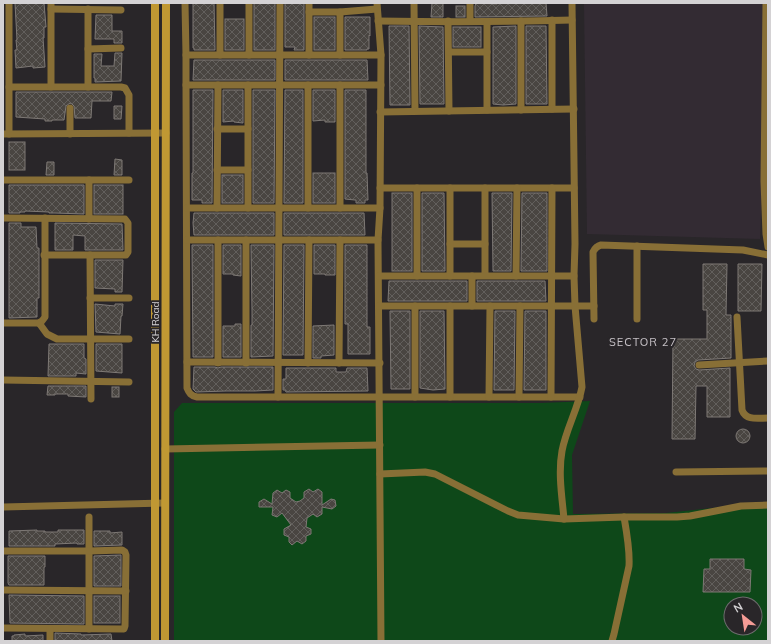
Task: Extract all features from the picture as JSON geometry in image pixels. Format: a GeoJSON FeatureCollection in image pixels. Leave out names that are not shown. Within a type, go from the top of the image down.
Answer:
{"type":"FeatureCollection","features":[{"type":"Feature","properties":{"kind":"main road","name":"KH Road"},"geometry":{"type":"LineString","coordinates":[[155,3],[155,641]]}},
{"type":"Feature","properties":{"kind":"main road","name":"KH Road"},"geometry":{"type":"LineString","coordinates":[[165,641],[166,3]]}},
{"type":"Feature","properties":{"kind":"street"},"geometry":{"type":"LineString","coordinates":[[185,3],[187,388],[192,396],[580,396]]}},
{"type":"Feature","properties":{"kind":"street"},"geometry":{"type":"LineString","coordinates":[[220,3],[220,55]]}},
{"type":"Feature","properties":{"kind":"street"},"geometry":{"type":"LineString","coordinates":[[249,3],[249,55]]}},
{"type":"Feature","properties":{"kind":"street"},"geometry":{"type":"LineString","coordinates":[[278,397],[280,3]]}},
{"type":"Feature","properties":{"kind":"street"},"geometry":{"type":"LineString","coordinates":[[309,3],[309,55]]}},
{"type":"Feature","properties":{"kind":"street"},"geometry":{"type":"LineString","coordinates":[[414,3],[415,111]]}},
{"type":"Feature","properties":{"kind":"street"},"geometry":{"type":"LineString","coordinates":[[470,3],[470,21]]}},
{"type":"Feature","properties":{"kind":"street"},"geometry":{"type":"LineString","coordinates":[[564,519],[561,471],[562,452],[582,387],[574,276],[575,244],[572,3]]}},
{"type":"Feature","properties":{"kind":"street"},"geometry":{"type":"LineString","coordinates":[[766,3],[766,234],[768,247]]}},
{"type":"Feature","properties":{"kind":"street"},"geometry":{"type":"LineString","coordinates":[[51,87],[51,6],[121,10]]}},
{"type":"Feature","properties":{"kind":"street"},"geometry":{"type":"LineString","coordinates":[[309,12],[340,12],[377,6],[381,55],[380,208],[378,240],[381,641]]}},
{"type":"Feature","properties":{"kind":"street"},"geometry":{"type":"LineString","coordinates":[[7,8],[9,88],[6,134],[166,133]]}},
{"type":"Feature","properties":{"kind":"street"},"geometry":{"type":"LineString","coordinates":[[88,9],[88,87]]}},
{"type":"Feature","properties":{"kind":"street"},"geometry":{"type":"LineString","coordinates":[[340,12],[340,55]]}},
{"type":"Feature","properties":{"kind":"street"},"geometry":{"type":"LineString","coordinates":[[552,20],[552,109]]}},
{"type":"Feature","properties":{"kind":"street"},"geometry":{"type":"LineString","coordinates":[[378,21],[486,22],[572,20]]}},
{"type":"Feature","properties":{"kind":"street"},"geometry":{"type":"LineString","coordinates":[[448,21],[449,111]]}},
{"type":"Feature","properties":{"kind":"street"},"geometry":{"type":"LineString","coordinates":[[521,21],[521,110]]}},
{"type":"Feature","properties":{"kind":"street"},"geometry":{"type":"LineString","coordinates":[[486,22],[487,110]]}},
{"type":"Feature","properties":{"kind":"street"},"geometry":{"type":"LineString","coordinates":[[88,49],[121,48]]}},
{"type":"Feature","properties":{"kind":"street"},"geometry":{"type":"LineString","coordinates":[[449,52],[487,52]]}},
{"type":"Feature","properties":{"kind":"street"},"geometry":{"type":"LineString","coordinates":[[186,55],[381,55]]}},
{"type":"Feature","properties":{"kind":"street"},"geometry":{"type":"LineString","coordinates":[[186,85],[380,85]]}},
{"type":"Feature","properties":{"kind":"street"},"geometry":{"type":"LineString","coordinates":[[217,208],[218,85]]}},
{"type":"Feature","properties":{"kind":"street"},"geometry":{"type":"LineString","coordinates":[[248,85],[248,208]]}},
{"type":"Feature","properties":{"kind":"street"},"geometry":{"type":"LineString","coordinates":[[308,85],[308,208]]}},
{"type":"Feature","properties":{"kind":"street"},"geometry":{"type":"LineString","coordinates":[[340,85],[340,208]]}},
{"type":"Feature","properties":{"kind":"street"},"geometry":{"type":"LineString","coordinates":[[9,88],[125,88],[129,95],[129,134]]}},
{"type":"Feature","properties":{"kind":"street"},"geometry":{"type":"LineString","coordinates":[[70,108],[70,134]]}},
{"type":"Feature","properties":{"kind":"street"},"geometry":{"type":"LineString","coordinates":[[380,112],[574,109]]}},
{"type":"Feature","properties":{"kind":"street"},"geometry":{"type":"LineString","coordinates":[[217,129],[248,129]]}},
{"type":"Feature","properties":{"kind":"street"},"geometry":{"type":"LineString","coordinates":[[217,170],[248,170]]}},
{"type":"Feature","properties":{"kind":"street"},"geometry":{"type":"LineString","coordinates":[[3,180],[129,180]]}},
{"type":"Feature","properties":{"kind":"street"},"geometry":{"type":"LineString","coordinates":[[89,180],[89,219]]}},
{"type":"Feature","properties":{"kind":"street"},"geometry":{"type":"LineString","coordinates":[[380,188],[574,188]]}},
{"type":"Feature","properties":{"kind":"street"},"geometry":{"type":"LineString","coordinates":[[417,188],[417,276]]}},
{"type":"Feature","properties":{"kind":"street"},"geometry":{"type":"LineString","coordinates":[[450,188],[450,276]]}},
{"type":"Feature","properties":{"kind":"street"},"geometry":{"type":"LineString","coordinates":[[485,188],[485,275]]}},
{"type":"Feature","properties":{"kind":"street"},"geometry":{"type":"LineString","coordinates":[[516,276],[517,188]]}},
{"type":"Feature","properties":{"kind":"street"},"geometry":{"type":"LineString","coordinates":[[551,397],[552,188]]}},
{"type":"Feature","properties":{"kind":"street"},"geometry":{"type":"LineString","coordinates":[[187,208],[380,208]]}},
{"type":"Feature","properties":{"kind":"street"},"geometry":{"type":"LineString","coordinates":[[3,218],[125,219],[128,223],[128,252],[126,255],[44,255]]}},
{"type":"Feature","properties":{"kind":"street"},"geometry":{"type":"LineString","coordinates":[[3,323],[38,324],[42,322],[45,317],[45,218]]}},
{"type":"Feature","properties":{"kind":"street"},"geometry":{"type":"LineString","coordinates":[[187,240],[378,240]]}},
{"type":"Feature","properties":{"kind":"street"},"geometry":{"type":"LineString","coordinates":[[218,240],[218,363]]}},
{"type":"Feature","properties":{"kind":"street"},"geometry":{"type":"LineString","coordinates":[[246,240],[246,363]]}},
{"type":"Feature","properties":{"kind":"street"},"geometry":{"type":"LineString","coordinates":[[308,363],[309,240]]}},
{"type":"Feature","properties":{"kind":"street"},"geometry":{"type":"LineString","coordinates":[[339,363],[340,240]]}},
{"type":"Feature","properties":{"kind":"street"},"geometry":{"type":"LineString","coordinates":[[450,244],[485,244]]}},
{"type":"Feature","properties":{"kind":"street"},"geometry":{"type":"LineString","coordinates":[[594,319],[593,252],[597,246],[743,250],[768,255]]}},
{"type":"Feature","properties":{"kind":"street"},"geometry":{"type":"LineString","coordinates":[[637,246],[637,319]]}},
{"type":"Feature","properties":{"kind":"street"},"geometry":{"type":"LineString","coordinates":[[90,255],[90,399]]}},
{"type":"Feature","properties":{"kind":"street"},"geometry":{"type":"LineString","coordinates":[[379,276],[574,276]]}},
{"type":"Feature","properties":{"kind":"street"},"geometry":{"type":"LineString","coordinates":[[472,276],[472,306]]}},
{"type":"Feature","properties":{"kind":"street"},"geometry":{"type":"LineString","coordinates":[[90,298],[128,298]]}},
{"type":"Feature","properties":{"kind":"street"},"geometry":{"type":"LineString","coordinates":[[379,306],[594,306]]}},
{"type":"Feature","properties":{"kind":"street"},"geometry":{"type":"LineString","coordinates":[[415,397],[416,306]]}},
{"type":"Feature","properties":{"kind":"street"},"geometry":{"type":"LineString","coordinates":[[450,306],[450,397]]}},
{"type":"Feature","properties":{"kind":"street"},"geometry":{"type":"LineString","coordinates":[[489,397],[490,306]]}},
{"type":"Feature","properties":{"kind":"street"},"geometry":{"type":"LineString","coordinates":[[520,306],[520,397]]}},
{"type":"Feature","properties":{"kind":"street"},"geometry":{"type":"LineString","coordinates":[[737,318],[742,410],[747,417],[768,418]]}},
{"type":"Feature","properties":{"kind":"street"},"geometry":{"type":"LineString","coordinates":[[38,324],[47,334],[57,339],[129,338]]}},
{"type":"Feature","properties":{"kind":"street"},"geometry":{"type":"LineString","coordinates":[[699,365],[768,361]]}},
{"type":"Feature","properties":{"kind":"street"},"geometry":{"type":"LineString","coordinates":[[187,362],[380,363]]}},
{"type":"Feature","properties":{"kind":"street"},"geometry":{"type":"LineString","coordinates":[[3,380],[129,382]]}},
{"type":"Feature","properties":{"kind":"street"},"geometry":{"type":"LineString","coordinates":[[165,448],[380,445]]}},
{"type":"Feature","properties":{"kind":"street"},"geometry":{"type":"LineString","coordinates":[[676,472],[768,470]]}},
{"type":"Feature","properties":{"kind":"street"},"geometry":{"type":"LineString","coordinates":[[380,474],[425,472],[435,474],[518,515],[564,519],[684,517],[740,506],[768,505]]}},
{"type":"Feature","properties":{"kind":"street"},"geometry":{"type":"LineString","coordinates":[[3,507],[165,504]]}},
{"type":"Feature","properties":{"kind":"street"},"geometry":{"type":"LineString","coordinates":[[89,517],[90,629]]}},
{"type":"Feature","properties":{"kind":"street"},"geometry":{"type":"LineString","coordinates":[[612,641],[630,556],[624,517]]}},
{"type":"Feature","properties":{"kind":"street"},"geometry":{"type":"LineString","coordinates":[[3,551],[122,550],[126,555],[124,629],[3,628]]}},
{"type":"Feature","properties":{"kind":"street"},"geometry":{"type":"LineString","coordinates":[[3,590],[126,591]]}},
{"type":"Feature","properties":{"kind":"street"},"geometry":{"type":"LineString","coordinates":[[50,629],[50,641]]}},
{"type":"Feature","properties":{"kind":"shaded area"},"geometry":{"type":"Polygon","coordinates":[[[584,3],[768,3],[760,239],[587,234],[584,3]]]}},
{"type":"Feature","properties":{"kind":"green space"},"geometry":{"type":"Polygon","coordinates":[[[590,401],[572,455],[573,514],[666,513],[768,502],[768,641],[174,641],[174,412],[182,403],[541,403],[590,401]]]}},
{"type":"Feature","properties":{"kind":"building"},"geometry":{"type":"Polygon","coordinates":[[[15,3],[44,3],[46,27],[44,27],[43,38],[45,67],[33,68],[33,66],[16,68],[15,50],[17,50],[17,40],[15,3]]]}},
{"type":"Feature","properties":{"kind":"building"},"geometry":{"type":"Polygon","coordinates":[[[193,3],[214,3],[215,50],[194,50],[193,48],[193,3]]]}},
{"type":"Feature","properties":{"kind":"building"},"geometry":{"type":"Polygon","coordinates":[[[254,3],[275,3],[275,50],[254,50],[254,3]]]}},
{"type":"Feature","properties":{"kind":"building"},"geometry":{"type":"Polygon","coordinates":[[[285,3],[304,3],[304,50],[294,50],[295,47],[285,47],[285,3]]]}},
{"type":"Feature","properties":{"kind":"building"},"geometry":{"type":"Polygon","coordinates":[[[432,3],[443,3],[443,17],[431,17],[432,3]]]}},
{"type":"Feature","properties":{"kind":"building"},"geometry":{"type":"Polygon","coordinates":[[[476,3],[546,3],[547,16],[475,17],[476,3]]]}},
{"type":"Feature","properties":{"kind":"building"},"geometry":{"type":"Polygon","coordinates":[[[456,6],[465,6],[465,17],[456,17],[456,6]]]}},
{"type":"Feature","properties":{"kind":"building"},"geometry":{"type":"Polygon","coordinates":[[[96,15],[112,15],[112,31],[122,31],[122,43],[114,43],[114,39],[95,39],[96,15]]]}},
{"type":"Feature","properties":{"kind":"building"},"geometry":{"type":"Polygon","coordinates":[[[314,17],[335,17],[335,50],[314,50],[314,17]]]}},
{"type":"Feature","properties":{"kind":"building"},"geometry":{"type":"Polygon","coordinates":[[[345,17],[370,17],[369,49],[345,50],[345,17]]]}},
{"type":"Feature","properties":{"kind":"building"},"geometry":{"type":"Polygon","coordinates":[[[225,19],[244,19],[244,50],[225,50],[225,19]]]}},
{"type":"Feature","properties":{"kind":"building"},"geometry":{"type":"Polygon","coordinates":[[[389,26],[409,26],[410,105],[390,105],[389,26]]]}},
{"type":"Feature","properties":{"kind":"building"},"geometry":{"type":"Polygon","coordinates":[[[419,26],[443,27],[444,104],[420,104],[419,26]]]}},
{"type":"Feature","properties":{"kind":"building"},"geometry":{"type":"Polygon","coordinates":[[[516,26],[516,104],[493,104],[493,27],[516,26]]]}},
{"type":"Feature","properties":{"kind":"building"},"geometry":{"type":"Polygon","coordinates":[[[526,26],[546,26],[547,104],[526,104],[526,26]]]}},
{"type":"Feature","properties":{"kind":"building"},"geometry":{"type":"Polygon","coordinates":[[[453,27],[481,27],[481,47],[453,47],[453,27]]]}},
{"type":"Feature","properties":{"kind":"building"},"geometry":{"type":"Polygon","coordinates":[[[115,53],[122,53],[121,81],[95,82],[94,54],[102,54],[101,66],[114,66],[115,53]]]}},
{"type":"Feature","properties":{"kind":"building"},"geometry":{"type":"Polygon","coordinates":[[[194,60],[275,60],[275,80],[193,80],[194,60]]]}},
{"type":"Feature","properties":{"kind":"building"},"geometry":{"type":"Polygon","coordinates":[[[285,60],[367,60],[368,80],[285,80],[285,60]]]}},
{"type":"Feature","properties":{"kind":"building"},"geometry":{"type":"Polygon","coordinates":[[[193,90],[213,90],[212,203],[202,203],[202,200],[192,200],[193,90]]]}},
{"type":"Feature","properties":{"kind":"building"},"geometry":{"type":"Polygon","coordinates":[[[223,90],[243,90],[243,123],[234,121],[223,122],[223,90]]]}},
{"type":"Feature","properties":{"kind":"building"},"geometry":{"type":"Polygon","coordinates":[[[253,90],[275,90],[274,203],[253,203],[253,90]]]}},
{"type":"Feature","properties":{"kind":"building"},"geometry":{"type":"Polygon","coordinates":[[[285,90],[303,90],[303,203],[284,203],[285,90]]]}},
{"type":"Feature","properties":{"kind":"building"},"geometry":{"type":"Polygon","coordinates":[[[313,90],[335,90],[335,122],[325,122],[325,120],[313,121],[313,90]]]}},
{"type":"Feature","properties":{"kind":"building"},"geometry":{"type":"Polygon","coordinates":[[[345,90],[366,90],[366,173],[368,200],[365,200],[365,203],[356,203],[356,200],[345,199],[345,90]]]}},
{"type":"Feature","properties":{"kind":"building"},"geometry":{"type":"Polygon","coordinates":[[[16,92],[112,92],[111,101],[92,101],[91,118],[75,118],[74,106],[70,103],[66,106],[64,120],[45,121],[45,119],[16,117],[16,92]]]}},
{"type":"Feature","properties":{"kind":"building"},"geometry":{"type":"Polygon","coordinates":[[[114,106],[122,106],[121,119],[114,119],[114,106]]]}},
{"type":"Feature","properties":{"kind":"building"},"geometry":{"type":"Polygon","coordinates":[[[9,142],[25,142],[25,170],[9,170],[9,142]]]}},
{"type":"Feature","properties":{"kind":"building"},"geometry":{"type":"Polygon","coordinates":[[[115,159],[122,160],[122,175],[114,175],[115,159]]]}},
{"type":"Feature","properties":{"kind":"building"},"geometry":{"type":"Polygon","coordinates":[[[47,162],[54,162],[54,175],[46,175],[47,162]]]}},
{"type":"Feature","properties":{"kind":"building"},"geometry":{"type":"Polygon","coordinates":[[[313,173],[335,173],[335,203],[313,203],[313,173]]]}},
{"type":"Feature","properties":{"kind":"building"},"geometry":{"type":"Polygon","coordinates":[[[222,175],[243,175],[243,203],[222,203],[222,175]]]}},
{"type":"Feature","properties":{"kind":"building"},"geometry":{"type":"Polygon","coordinates":[[[9,185],[84,185],[84,214],[25,211],[20,213],[9,213],[9,185]]]}},
{"type":"Feature","properties":{"kind":"building"},"geometry":{"type":"Polygon","coordinates":[[[94,185],[123,185],[123,214],[94,214],[94,185]]]}},
{"type":"Feature","properties":{"kind":"building"},"geometry":{"type":"Polygon","coordinates":[[[392,193],[412,193],[412,271],[392,271],[392,193]]]}},
{"type":"Feature","properties":{"kind":"building"},"geometry":{"type":"Polygon","coordinates":[[[422,193],[444,193],[445,271],[422,271],[422,193]]]}},
{"type":"Feature","properties":{"kind":"building"},"geometry":{"type":"Polygon","coordinates":[[[492,193],[512,193],[511,271],[493,271],[492,193]]]}},
{"type":"Feature","properties":{"kind":"building"},"geometry":{"type":"Polygon","coordinates":[[[522,193],[547,193],[547,271],[521,271],[522,193]]]}},
{"type":"Feature","properties":{"kind":"building"},"geometry":{"type":"Polygon","coordinates":[[[194,213],[274,213],[274,235],[194,235],[194,213]]]}},
{"type":"Feature","properties":{"kind":"building"},"geometry":{"type":"Polygon","coordinates":[[[284,213],[364,213],[365,235],[284,235],[284,213]]]}},
{"type":"Feature","properties":{"kind":"building"},"geometry":{"type":"Polygon","coordinates":[[[9,223],[21,223],[21,227],[36,227],[37,248],[39,248],[39,298],[37,298],[37,317],[9,318],[9,223]]]}},
{"type":"Feature","properties":{"kind":"building"},"geometry":{"type":"Polygon","coordinates":[[[55,223],[122,224],[123,250],[85,250],[85,236],[73,235],[73,250],[55,250],[55,223]]]}},
{"type":"Feature","properties":{"kind":"building"},"geometry":{"type":"Polygon","coordinates":[[[192,245],[213,245],[213,357],[193,357],[192,245]]]}},
{"type":"Feature","properties":{"kind":"building"},"geometry":{"type":"Polygon","coordinates":[[[223,245],[241,245],[241,276],[223,274],[223,245]]]}},
{"type":"Feature","properties":{"kind":"building"},"geometry":{"type":"Polygon","coordinates":[[[251,245],[274,245],[273,356],[251,357],[251,245]]]}},
{"type":"Feature","properties":{"kind":"building"},"geometry":{"type":"Polygon","coordinates":[[[284,245],[304,245],[303,355],[283,355],[284,245]]]}},
{"type":"Feature","properties":{"kind":"building"},"geometry":{"type":"Polygon","coordinates":[[[314,245],[335,245],[335,275],[314,274],[314,245]]]}},
{"type":"Feature","properties":{"kind":"building"},"geometry":{"type":"Polygon","coordinates":[[[345,245],[367,245],[367,327],[370,327],[370,354],[348,354],[348,324],[345,324],[345,245]]]}},
{"type":"Feature","properties":{"kind":"building"},"geometry":{"type":"Polygon","coordinates":[[[95,260],[123,260],[122,292],[115,292],[115,289],[95,288],[95,260]]]}},
{"type":"Feature","properties":{"kind":"building"},"geometry":{"type":"Polygon","coordinates":[[[703,264],[727,264],[726,315],[731,315],[731,358],[698,360],[695,362],[694,366],[699,370],[730,368],[730,417],[707,417],[707,386],[696,386],[695,439],[672,439],[673,339],[707,339],[707,310],[703,310],[703,264]]]}},
{"type":"Feature","properties":{"kind":"building"},"geometry":{"type":"Polygon","coordinates":[[[738,264],[762,264],[761,311],[738,311],[738,264]]]}},
{"type":"Feature","properties":{"kind":"building"},"geometry":{"type":"Polygon","coordinates":[[[389,281],[467,281],[467,301],[388,301],[389,281]]]}},
{"type":"Feature","properties":{"kind":"building"},"geometry":{"type":"Polygon","coordinates":[[[477,281],[545,281],[546,301],[477,301],[477,281]]]}},
{"type":"Feature","properties":{"kind":"building"},"geometry":{"type":"Polygon","coordinates":[[[95,304],[115,306],[115,304],[123,304],[120,334],[96,332],[95,304]]]}},
{"type":"Feature","properties":{"kind":"building"},"geometry":{"type":"Polygon","coordinates":[[[390,311],[410,311],[410,389],[391,389],[390,311]]]}},
{"type":"Feature","properties":{"kind":"building"},"geometry":{"type":"Polygon","coordinates":[[[420,311],[444,311],[445,389],[433,390],[420,388],[420,311]]]}},
{"type":"Feature","properties":{"kind":"building"},"geometry":{"type":"Polygon","coordinates":[[[495,311],[515,311],[514,390],[494,390],[495,311]]]}},
{"type":"Feature","properties":{"kind":"building"},"geometry":{"type":"Polygon","coordinates":[[[525,311],[546,311],[546,390],[524,390],[525,311]]]}},
{"type":"Feature","properties":{"kind":"building"},"geometry":{"type":"Polygon","coordinates":[[[235,324],[241,324],[241,357],[223,357],[223,326],[235,326],[235,324]]]}},
{"type":"Feature","properties":{"kind":"building"},"geometry":{"type":"Polygon","coordinates":[[[334,325],[334,355],[313,358],[313,326],[334,325]]]}},
{"type":"Feature","properties":{"kind":"building"},"geometry":{"type":"Polygon","coordinates":[[[49,344],[84,344],[86,374],[76,373],[76,376],[48,376],[49,344]]]}},
{"type":"Feature","properties":{"kind":"building"},"geometry":{"type":"Polygon","coordinates":[[[96,344],[122,344],[122,373],[96,371],[96,344]]]}},
{"type":"Feature","properties":{"kind":"building"},"geometry":{"type":"Polygon","coordinates":[[[194,367],[273,367],[273,390],[196,392],[193,389],[194,367]]]}},
{"type":"Feature","properties":{"kind":"building"},"geometry":{"type":"Polygon","coordinates":[[[286,368],[336,368],[336,372],[346,372],[347,368],[367,368],[368,391],[286,392],[283,390],[283,379],[286,379],[286,368]]]}},
{"type":"Feature","properties":{"kind":"building"},"geometry":{"type":"Polygon","coordinates":[[[48,386],[86,386],[86,397],[68,396],[68,394],[47,395],[48,386]]]}},
{"type":"Feature","properties":{"kind":"building"},"geometry":{"type":"Polygon","coordinates":[[[112,387],[119,387],[119,397],[112,397],[112,387]]]}},
{"type":"Feature","properties":{"kind":"building"},"geometry":{"type":"Polygon","coordinates":[[[743,429],[748,431],[750,436],[748,441],[743,443],[738,441],[736,436],[738,431],[743,429]]]}},
{"type":"Feature","properties":{"kind":"building"},"geometry":{"type":"Polygon","coordinates":[[[309,489],[313,492],[318,489],[322,492],[322,505],[331,499],[335,500],[336,506],[332,509],[322,507],[322,514],[317,517],[313,514],[307,518],[306,527],[311,529],[311,534],[306,536],[306,541],[302,544],[297,541],[292,545],[289,542],[289,537],[284,535],[284,529],[291,525],[282,513],[277,517],[272,515],[273,507],[259,507],[259,502],[264,499],[272,504],[273,493],[277,490],[282,493],[286,490],[290,492],[290,498],[296,502],[300,501],[304,498],[304,492],[309,489]]]}},
{"type":"Feature","properties":{"kind":"building"},"geometry":{"type":"Polygon","coordinates":[[[37,530],[45,532],[58,532],[58,530],[84,530],[84,544],[55,544],[55,546],[9,546],[9,531],[37,530]]]}},
{"type":"Feature","properties":{"kind":"building"},"geometry":{"type":"Polygon","coordinates":[[[94,531],[110,531],[110,533],[122,532],[122,545],[94,546],[94,531]]]}},
{"type":"Feature","properties":{"kind":"building"},"geometry":{"type":"Polygon","coordinates":[[[121,555],[121,586],[94,586],[94,556],[121,555]]]}},
{"type":"Feature","properties":{"kind":"building"},"geometry":{"type":"Polygon","coordinates":[[[8,556],[45,556],[44,585],[9,585],[8,556]]]}},
{"type":"Feature","properties":{"kind":"building"},"geometry":{"type":"Polygon","coordinates":[[[710,559],[744,559],[744,569],[751,570],[750,592],[703,592],[704,569],[710,569],[710,559]]]}},
{"type":"Feature","properties":{"kind":"building"},"geometry":{"type":"Polygon","coordinates":[[[9,595],[84,596],[84,624],[10,623],[9,595]]]}},
{"type":"Feature","properties":{"kind":"building"},"geometry":{"type":"Polygon","coordinates":[[[94,596],[120,596],[120,623],[94,623],[94,596]]]}},
{"type":"Feature","properties":{"kind":"building"},"geometry":{"type":"Polygon","coordinates":[[[55,633],[81,635],[111,634],[112,641],[55,641],[55,633]]]}},
{"type":"Feature","properties":{"kind":"building"},"geometry":{"type":"Polygon","coordinates":[[[25,634],[25,636],[43,635],[43,641],[12,641],[12,636],[25,634]]]}},
{"type":"Feature","properties":{"kind":"district","name":"SECTOR 27"},"geometry":{"type":"Point","coordinates":[643,342]}}]}
